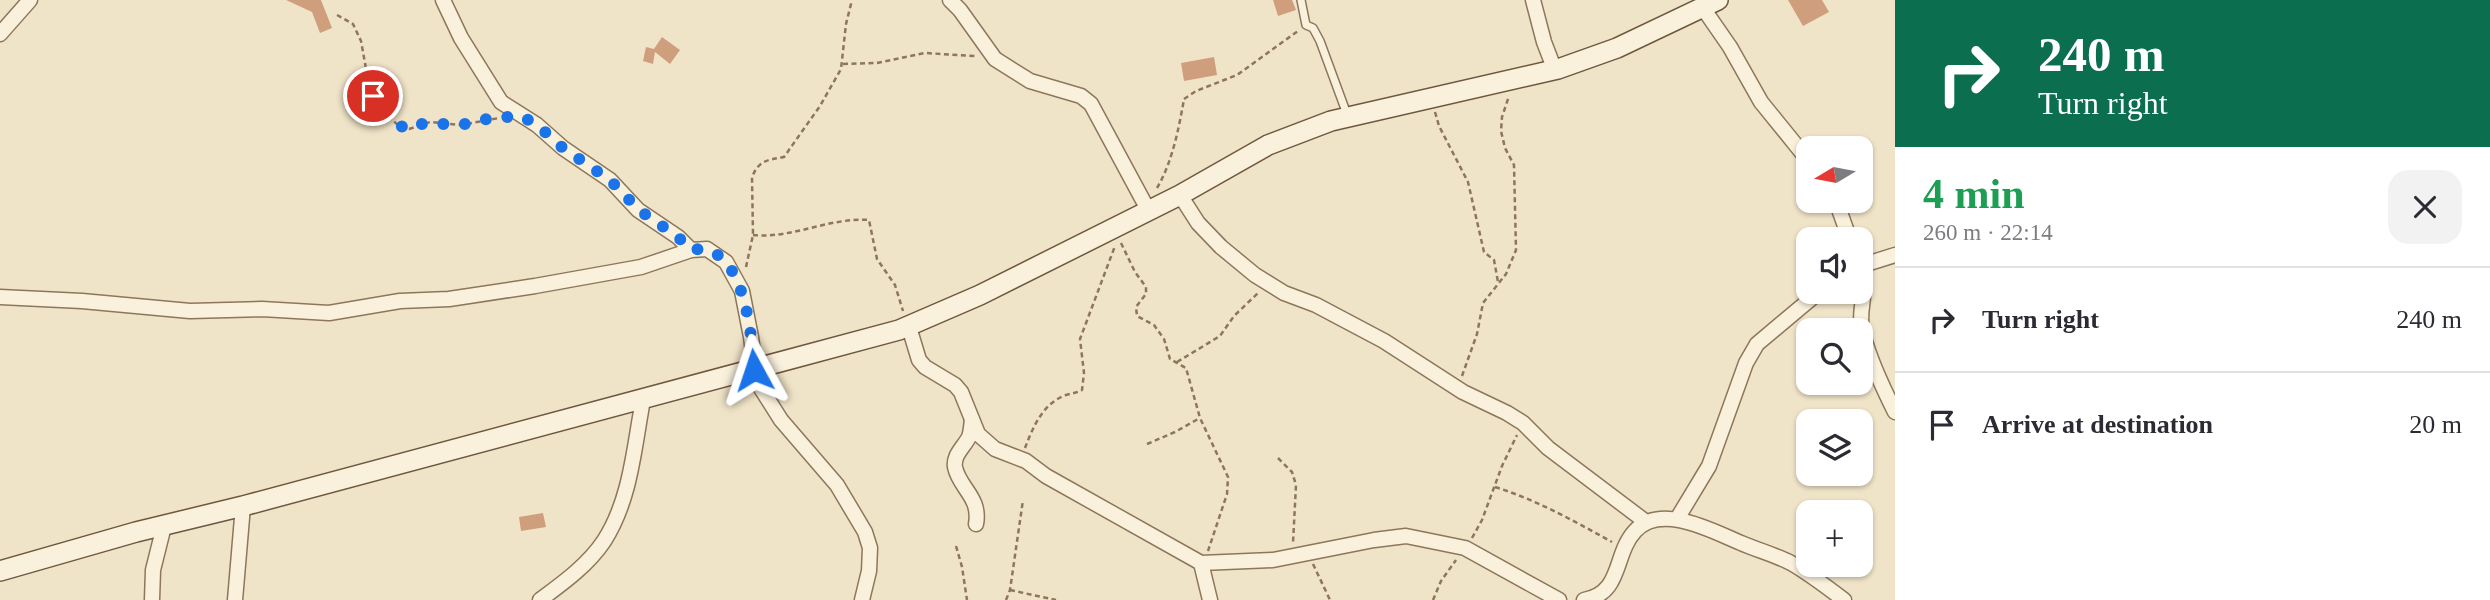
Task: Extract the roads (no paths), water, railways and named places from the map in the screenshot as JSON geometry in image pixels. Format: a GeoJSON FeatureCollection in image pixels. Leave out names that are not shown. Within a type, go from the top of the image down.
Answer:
{"type":"FeatureCollection","features":[{"type":"Feature","properties":{"kind":"street"},"geometry":{"type":"LineString","coordinates":[[0,34],[30,0]]}},
{"type":"Feature","properties":{"kind":"street"},"geometry":{"type":"LineString","coordinates":[[443,0],[461,37],[501,102],[537,125],[563,148],[610,180],[639,210],[678,237],[691,250]]}},
{"type":"Feature","properties":{"kind":"street"},"geometry":{"type":"LineString","coordinates":[[950,0],[960,10],[992,57],[1030,81],[1087,99],[1098,114],[1148,208]]}},
{"type":"Feature","properties":{"kind":"street"},"geometry":{"type":"LineString","coordinates":[[1533,0],[1554,68],[1558,69]]}},
{"type":"Feature","properties":{"kind":"street"},"geometry":{"type":"LineString","coordinates":[[0,571],[909,327],[980,295],[1148,208],[1180,195],[1268,145],[1331,121],[1558,69],[1617,48],[1710,4],[1760,102],[1796,146]]}},
{"type":"Feature","properties":{"kind":"street"},"geometry":{"type":"LineString","coordinates":[[1180,195],[1198,223],[1237,263],[1290,296],[1316,304],[1384,341],[1469,396],[1523,423],[1548,448],[1646,522]]}},
{"type":"Feature","properties":{"kind":"street"},"geometry":{"type":"LineString","coordinates":[[0,297],[190,311],[262,309],[329,313],[400,301],[465,297],[620,271],[659,262],[691,250],[707,249],[726,262],[742,291],[757,382],[774,411],[837,485],[865,533],[870,548],[869,571],[862,600]]}},
{"type":"Feature","properties":{"kind":"street"},"geometry":{"type":"LineString","coordinates":[[1873,262],[1895,255]]}},
{"type":"Feature","properties":{"kind":"street"},"geometry":{"type":"LineString","coordinates":[[1677,519],[1709,466],[1746,363],[1757,344],[1805,304]]}},
{"type":"Feature","properties":{"kind":"street"},"geometry":{"type":"LineString","coordinates":[[1862,304],[1863,334],[1895,412]]}},
{"type":"Feature","properties":{"kind":"street"},"geometry":{"type":"LineString","coordinates":[[909,327],[919,360],[961,392],[975,430],[986,442],[999,451],[1021,459],[1046,476],[1201,563],[1260,561],[1406,536],[1465,548],[1559,600]]}},
{"type":"Feature","properties":{"kind":"street"},"geometry":{"type":"LineString","coordinates":[[540,600],[575,574],[603,542],[617,515],[627,484],[643,400]]}},
{"type":"Feature","properties":{"kind":"street"},"geometry":{"type":"LineString","coordinates":[[972,421],[969,436],[955,464],[957,473],[973,499],[978,515],[976,524]]}},
{"type":"Feature","properties":{"kind":"street"},"geometry":{"type":"LineString","coordinates":[[235,600],[243,506]]}},
{"type":"Feature","properties":{"kind":"street"},"geometry":{"type":"LineString","coordinates":[[1584,600],[1598,597],[1607,591],[1624,549],[1636,530],[1646,522],[1663,518],[1699,525],[1788,561],[1844,600]]}},
{"type":"Feature","properties":{"kind":"street"},"geometry":{"type":"LineString","coordinates":[[152,600],[153,570],[164,526]]}},
{"type":"Feature","properties":{"kind":"street"},"geometry":{"type":"LineString","coordinates":[[1201,563],[1210,600]]}},
{"type":"Feature","properties":{"kind":"lane"},"geometry":{"type":"LineString","coordinates":[[1301,0],[1306,25],[1313,28],[1320,41],[1336,90],[1349,117]]}}]}
